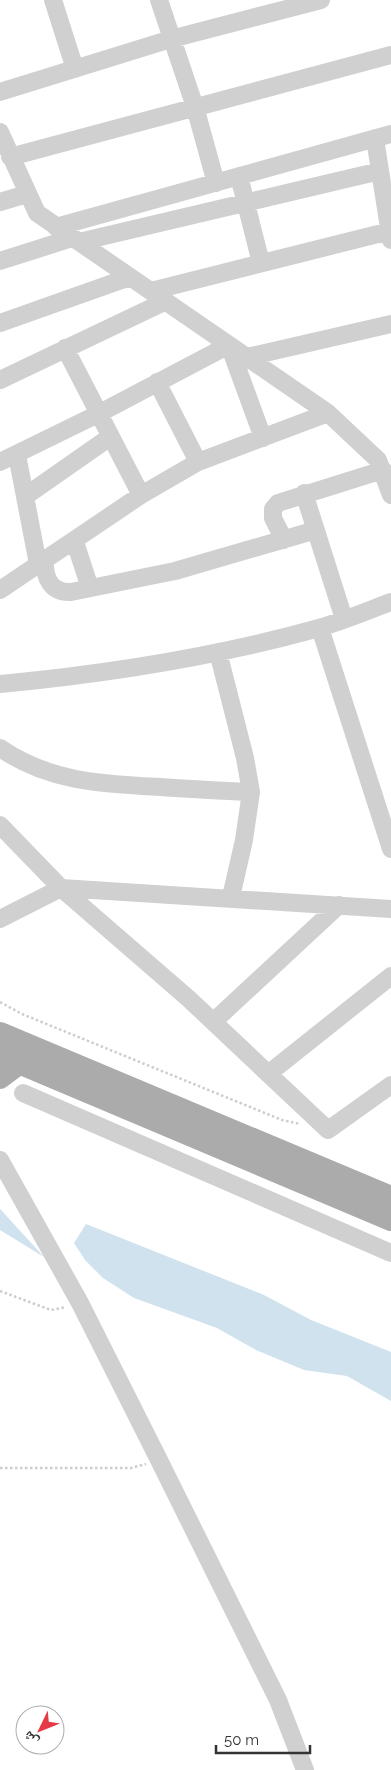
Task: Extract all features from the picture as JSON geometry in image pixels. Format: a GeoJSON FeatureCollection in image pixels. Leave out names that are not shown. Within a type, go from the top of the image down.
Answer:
{"type":"FeatureCollection","features":[{"type":"Feature","properties":{"kind":"main road"},"geometry":{"type":"LineString","coordinates":[[0,1033],[391,1197]]}},
{"type":"Feature","properties":{"kind":"main road"},"geometry":{"type":"LineString","coordinates":[[0,1078],[10,1059],[391,1220]]}},
{"type":"Feature","properties":{"kind":"street"},"geometry":{"type":"LineString","coordinates":[[53,0],[75,69]]}},
{"type":"Feature","properties":{"kind":"street"},"geometry":{"type":"LineString","coordinates":[[159,0],[195,107],[216,183]]}},
{"type":"Feature","properties":{"kind":"street"},"geometry":{"type":"LineString","coordinates":[[0,92],[171,39],[321,0]]}},
{"type":"Feature","properties":{"kind":"street"},"geometry":{"type":"LineString","coordinates":[[10,158],[391,55]]}},
{"type":"Feature","properties":{"kind":"street"},"geometry":{"type":"LineString","coordinates":[[0,132],[10,158],[37,213],[328,413],[384,462],[391,496]]}},
{"type":"Feature","properties":{"kind":"street"},"geometry":{"type":"LineString","coordinates":[[56,227],[383,137],[380,171],[390,235],[261,263],[151,291]]}},
{"type":"Feature","properties":{"kind":"street"},"geometry":{"type":"LineString","coordinates":[[0,261],[76,240],[246,203],[380,171]]}},
{"type":"Feature","properties":{"kind":"street"},"geometry":{"type":"LineString","coordinates":[[239,176],[261,263]]}},
{"type":"Feature","properties":{"kind":"street"},"geometry":{"type":"LineString","coordinates":[[0,202],[27,194]]}},
{"type":"Feature","properties":{"kind":"street"},"geometry":{"type":"LineString","coordinates":[[0,323],[130,277]]}},
{"type":"Feature","properties":{"kind":"street"},"geometry":{"type":"LineString","coordinates":[[0,380],[166,301]]}},
{"type":"Feature","properties":{"kind":"street"},"geometry":{"type":"LineString","coordinates":[[247,357],[391,324]]}},
{"type":"Feature","properties":{"kind":"street"},"geometry":{"type":"LineString","coordinates":[[0,462],[98,414],[229,345]]}},
{"type":"Feature","properties":{"kind":"street"},"geometry":{"type":"LineString","coordinates":[[229,345],[263,438]]}},
{"type":"Feature","properties":{"kind":"street"},"geometry":{"type":"LineString","coordinates":[[66,348],[141,496]]}},
{"type":"Feature","properties":{"kind":"street"},"geometry":{"type":"LineString","coordinates":[[157,382],[198,462]]}},
{"type":"Feature","properties":{"kind":"street"},"geometry":{"type":"LineString","coordinates":[[0,590],[75,542],[141,496],[198,462],[328,413]]}},
{"type":"Feature","properties":{"kind":"street"},"geometry":{"type":"LineString","coordinates":[[27,496],[110,437]]}},
{"type":"Feature","properties":{"kind":"street"},"geometry":{"type":"LineString","coordinates":[[17,455],[42,562],[46,575],[57,590],[71,592],[175,571],[316,530]]}},
{"type":"Feature","properties":{"kind":"street"},"geometry":{"type":"LineString","coordinates":[[284,540],[273,518],[273,509],[278,503],[384,462]]}},
{"type":"Feature","properties":{"kind":"street"},"geometry":{"type":"LineString","coordinates":[[304,494],[344,619]]}},
{"type":"Feature","properties":{"kind":"street"},"geometry":{"type":"LineString","coordinates":[[75,542],[90,588]]}},
{"type":"Feature","properties":{"kind":"street"},"geometry":{"type":"LineString","coordinates":[[0,684],[66,678],[218,652],[320,628],[391,602]]}},
{"type":"Feature","properties":{"kind":"street"},"geometry":{"type":"LineString","coordinates":[[320,628],[391,849]]}},
{"type":"Feature","properties":{"kind":"street"},"geometry":{"type":"LineString","coordinates":[[218,652],[245,758],[251,792],[244,840],[231,898]]}},
{"type":"Feature","properties":{"kind":"street"},"geometry":{"type":"LineString","coordinates":[[0,748],[17,760],[38,770],[98,784],[251,792]]}},
{"type":"Feature","properties":{"kind":"street"},"geometry":{"type":"LineString","coordinates":[[0,825],[61,888],[213,1022],[328,1130],[391,1085]]}},
{"type":"Feature","properties":{"kind":"street"},"geometry":{"type":"LineString","coordinates":[[0,919],[61,888],[391,909]]}},
{"type":"Feature","properties":{"kind":"street"},"geometry":{"type":"LineString","coordinates":[[213,1022],[339,905]]}},
{"type":"Feature","properties":{"kind":"street"},"geometry":{"type":"LineString","coordinates":[[268,1074],[391,976]]}},
{"type":"Feature","properties":{"kind":"street"},"geometry":{"type":"LineString","coordinates":[[23,1093],[391,1253]]}},
{"type":"Feature","properties":{"kind":"street"},"geometry":{"type":"LineString","coordinates":[[0,1160],[80,1303],[159,1460],[278,1700],[305,1770]]}},
{"type":"Feature","properties":{"kind":"path"},"geometry":{"type":"LineString","coordinates":[[0,1002],[22,1014],[264,1113],[300,1124]]}},
{"type":"Feature","properties":{"kind":"path"},"geometry":{"type":"LineString","coordinates":[[0,1291],[51,1310],[80,1303]]}},
{"type":"Feature","properties":{"kind":"path"},"geometry":{"type":"LineString","coordinates":[[0,1468],[131,1468],[159,1460]]}},
{"type":"Feature","properties":{"kind":"water"},"geometry":{"type":"Polygon","coordinates":[[[1,1210],[44,1257],[0,1230],[1,1210]]]}},
{"type":"Feature","properties":{"kind":"water"},"geometry":{"type":"Polygon","coordinates":[[[86,1224],[264,1295],[311,1320],[391,1352],[391,1401],[347,1376],[304,1370],[256,1350],[217,1328],[134,1298],[103,1278],[85,1260],[74,1243],[86,1224]]]}}]}
